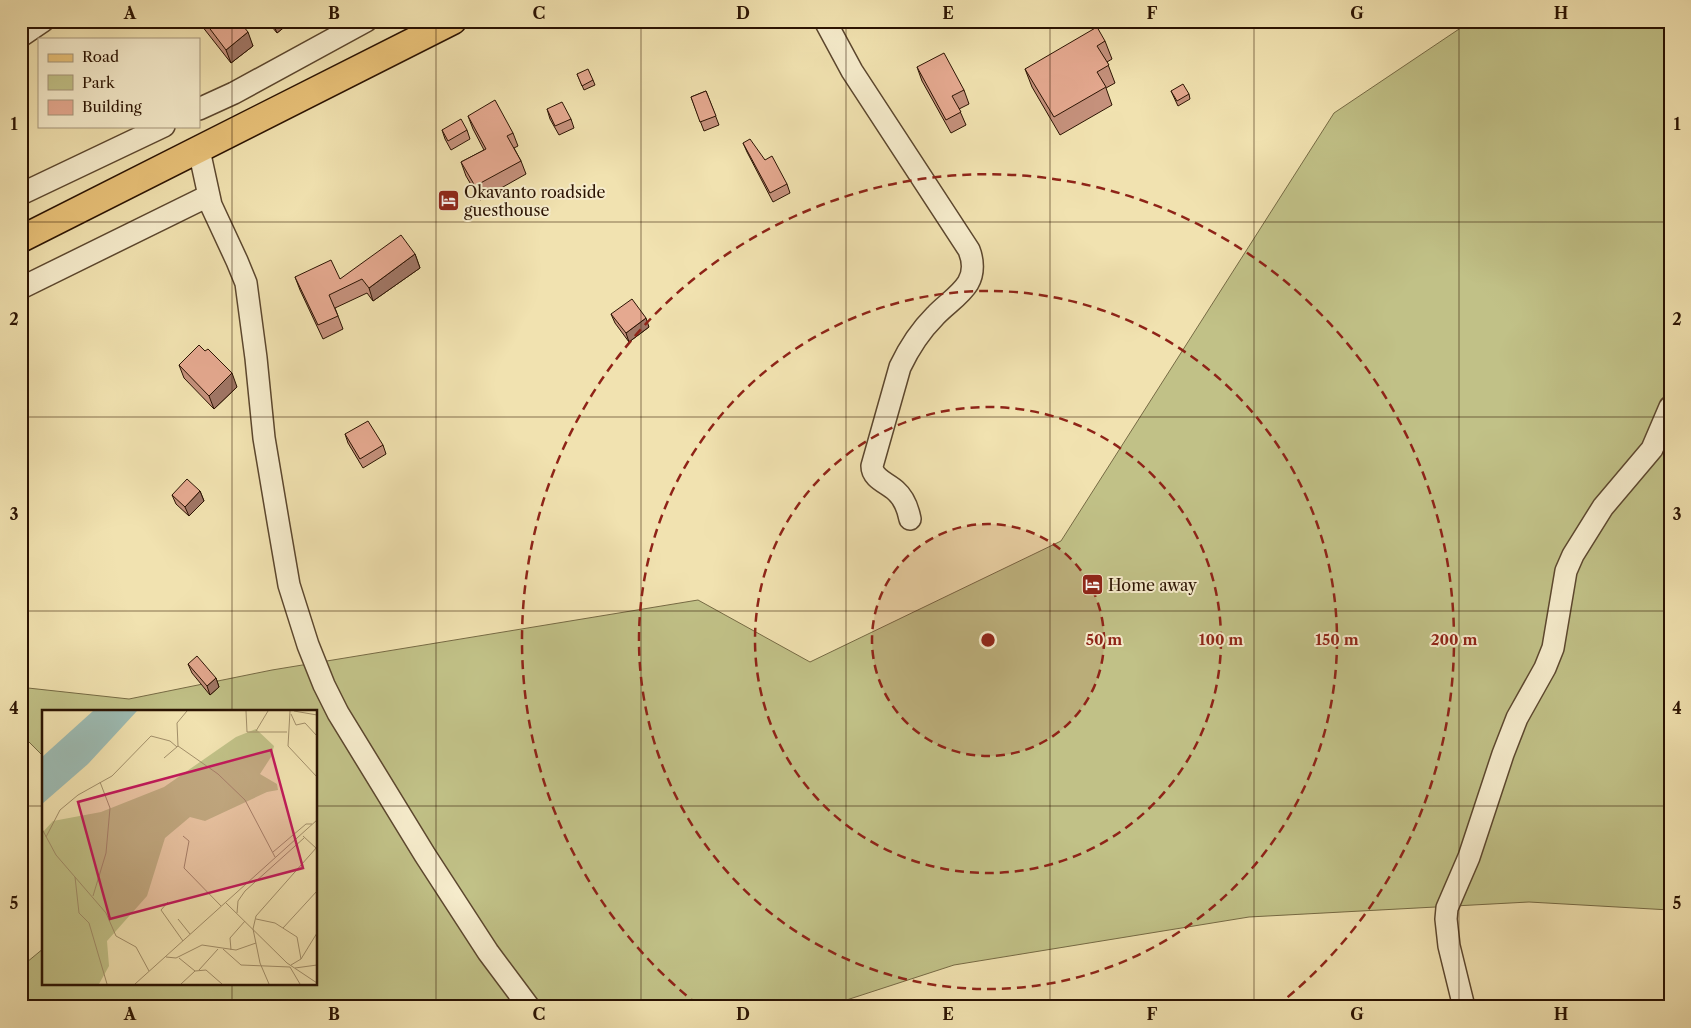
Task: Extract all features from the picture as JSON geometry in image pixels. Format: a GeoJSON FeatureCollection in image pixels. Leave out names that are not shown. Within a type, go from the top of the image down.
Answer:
{"type":"FeatureCollection","features":[{"type":"Feature","properties":{"kind":"main road"},"geometry":{"type":"LineString","coordinates":[[21,240],[453,21]]}},
{"type":"Feature","properties":{"kind":"street"},"geometry":{"type":"LineString","coordinates":[[21,36],[43,21]]}},
{"type":"Feature","properties":{"kind":"street"},"geometry":{"type":"LineString","coordinates":[[200,109],[234,93],[366,21]]}},
{"type":"Feature","properties":{"kind":"street"},"geometry":{"type":"LineString","coordinates":[[825,21],[852,71],[972,258],[971,275],[967,284],[935,316],[906,352],[874,458],[873,472],[900,496],[908,510],[910,519]]}},
{"type":"Feature","properties":{"kind":"street"},"geometry":{"type":"LineString","coordinates":[[21,194],[160,128]]}},
{"type":"Feature","properties":{"kind":"street"},"geometry":{"type":"LineString","coordinates":[[199,150],[208,196],[246,283],[264,438],[279,527],[289,585],[308,645],[338,714],[472,928],[529,1007]]}},
{"type":"Feature","properties":{"kind":"street"},"geometry":{"type":"LineString","coordinates":[[21,288],[208,196]]}},
{"type":"Feature","properties":{"kind":"street"},"geometry":{"type":"LineString","coordinates":[[1464,1007],[1448,946],[1447,908],[1469,857],[1517,718],[1545,668],[1553,648],[1566,571],[1573,555],[1603,506],[1652,449],[1670,407]]}},
{"type":"Feature","properties":{"kind":"green space"},"geometry":{"type":"Polygon","coordinates":[[[1471,21],[1670,21],[1670,910],[1529,902],[1249,917],[954,965],[825,1007],[21,1007],[21,967],[42,950],[42,986],[318,986],[318,710],[42,710],[42,755],[26,739],[28,688],[129,699],[272,670],[698,600],[810,662],[1061,541],[1334,113],[1471,21]]]}},
{"type":"Feature","properties":{"kind":"building"},"geometry":{"type":"Polygon","coordinates":[[[204,21],[239,21],[248,32],[226,50],[204,21]]]}},
{"type":"Feature","properties":{"kind":"building"},"geometry":{"type":"Polygon","coordinates":[[[1097,27],[1105,41],[1097,46],[1109,65],[1097,72],[1106,87],[1054,117],[1025,69],[1097,27]]]}},
{"type":"Feature","properties":{"kind":"building"},"geometry":{"type":"Polygon","coordinates":[[[944,53],[964,90],[952,96],[961,112],[946,120],[917,67],[944,53]]]}},
{"type":"Feature","properties":{"kind":"building"},"geometry":{"type":"Polygon","coordinates":[[[588,69],[593,80],[582,86],[577,74],[588,69]]]}},
{"type":"Feature","properties":{"kind":"building"},"geometry":{"type":"Polygon","coordinates":[[[1183,84],[1189,94],[1177,101],[1171,91],[1183,84]]]}},
{"type":"Feature","properties":{"kind":"building"},"geometry":{"type":"Polygon","coordinates":[[[706,91],[716,116],[700,122],[691,97],[706,91]]]}},
{"type":"Feature","properties":{"kind":"building"},"geometry":{"type":"Polygon","coordinates":[[[495,100],[513,133],[507,136],[521,161],[475,186],[461,162],[486,149],[468,116],[495,100]]]}},
{"type":"Feature","properties":{"kind":"building"},"geometry":{"type":"Polygon","coordinates":[[[562,102],[571,119],[555,126],[547,109],[562,102]]]}},
{"type":"Feature","properties":{"kind":"building"},"geometry":{"type":"Polygon","coordinates":[[[461,119],[467,130],[448,141],[442,130],[461,119]]]}},
{"type":"Feature","properties":{"kind":"building"},"geometry":{"type":"Polygon","coordinates":[[[750,139],[765,160],[772,156],[787,184],[770,193],[743,143],[750,139]]]}},
{"type":"Feature","properties":{"kind":"building"},"geometry":{"type":"Polygon","coordinates":[[[401,235],[415,254],[369,288],[362,279],[329,295],[338,316],[318,325],[295,277],[331,260],[340,279],[401,235]]]}},
{"type":"Feature","properties":{"kind":"building"},"geometry":{"type":"Polygon","coordinates":[[[632,299],[646,318],[626,333],[611,314],[632,299]]]}},
{"type":"Feature","properties":{"kind":"building"},"geometry":{"type":"Polygon","coordinates":[[[199,345],[205,351],[208,349],[232,373],[209,396],[179,365],[199,345]]]}},
{"type":"Feature","properties":{"kind":"building"},"geometry":{"type":"Polygon","coordinates":[[[368,421],[383,445],[360,459],[345,434],[368,421]]]}},
{"type":"Feature","properties":{"kind":"building"},"geometry":{"type":"Polygon","coordinates":[[[187,479],[200,491],[185,507],[172,495],[187,479]]]}},
{"type":"Feature","properties":{"kind":"building"},"geometry":{"type":"Polygon","coordinates":[[[197,656],[216,678],[207,686],[188,664],[197,656]]]}},
{"type":"Feature","properties":{"kind":"place","name":"Okavanto roadside guesthouse"},"geometry":{"type":"Point","coordinates":[448,201]}},
{"type":"Feature","properties":{"kind":"place","name":"Home away"},"geometry":{"type":"Point","coordinates":[1092,585]}}]}
